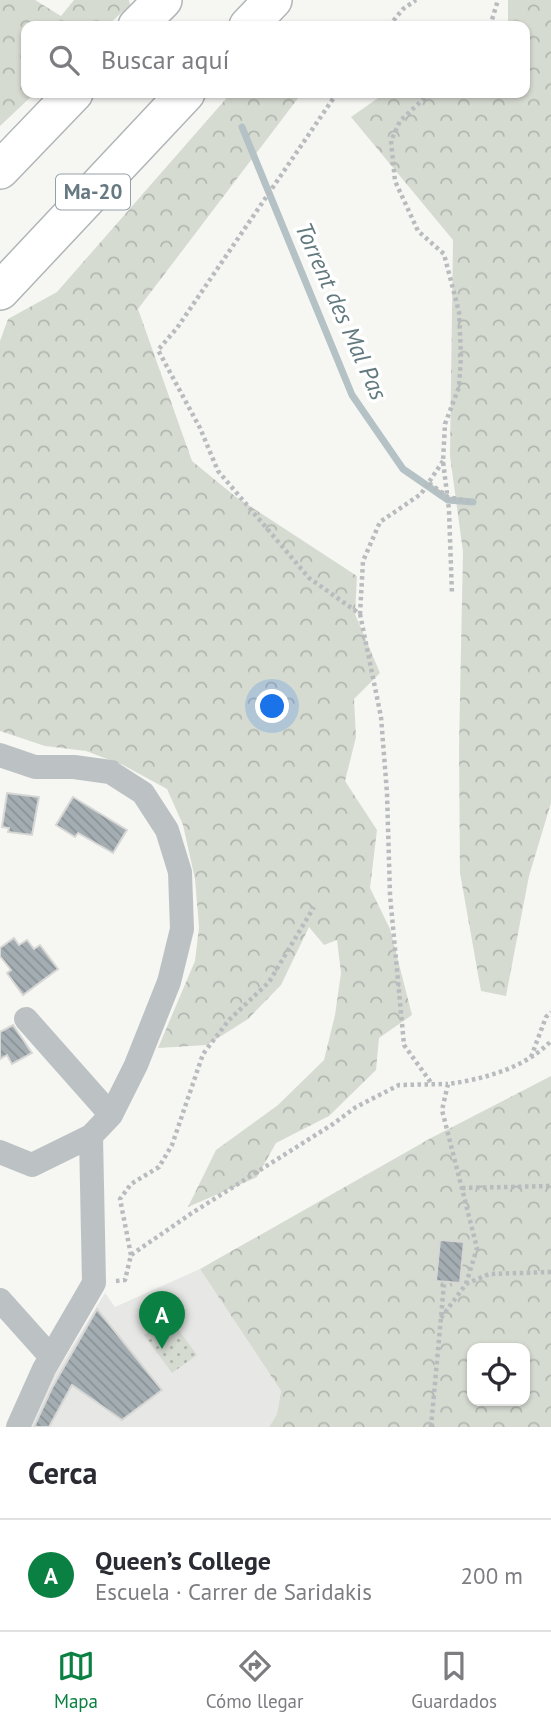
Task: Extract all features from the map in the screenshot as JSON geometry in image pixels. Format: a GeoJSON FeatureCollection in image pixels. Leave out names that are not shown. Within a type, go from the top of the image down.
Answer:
{"type":"FeatureCollection","features":[{"type":"Feature","properties":{"kind":"highway"},"geometry":{"type":"LineString","coordinates":[[142,21],[163,0]]}},
{"type":"Feature","properties":{"kind":"highway"},"geometry":{"type":"LineString","coordinates":[[253,21],[273,0]]}},
{"type":"Feature","properties":{"kind":"highway"},"geometry":{"type":"LineString","coordinates":[[0,170],[69,98]]}},
{"type":"Feature","properties":{"kind":"highway","name":"Ma-20"},"geometry":{"type":"LineString","coordinates":[[0,291],[181,98]]}},
{"type":"Feature","properties":{"kind":"street"},"geometry":{"type":"LineString","coordinates":[[0,755],[35,766],[74,766],[110,772],[143,793],[167,830],[180,872],[182,929],[169,982],[136,1065],[111,1115],[91,1136],[32,1165],[0,1152]]}},
{"type":"Feature","properties":{"kind":"street"},"geometry":{"type":"LineString","coordinates":[[26,1019],[111,1115]]}},
{"type":"Feature","properties":{"kind":"street"},"geometry":{"type":"LineString","coordinates":[[18,1427],[51,1357],[94,1283],[91,1136]]}},
{"type":"Feature","properties":{"kind":"street"},"geometry":{"type":"LineString","coordinates":[[0,1300],[51,1357]]}},
{"type":"Feature","properties":{"kind":"path"},"geometry":{"type":"LineString","coordinates":[[393,21],[403,9],[416,0]]}},
{"type":"Feature","properties":{"kind":"path"},"geometry":{"type":"LineString","coordinates":[[492,21],[498,0]]}},
{"type":"Feature","properties":{"kind":"path"},"geometry":{"type":"LineString","coordinates":[[334,98],[177,328],[158,351],[200,428],[218,471],[309,578],[360,614]]}},
{"type":"Feature","properties":{"kind":"path"},"geometry":{"type":"LineString","coordinates":[[425,98],[400,121],[391,141],[395,181],[418,231],[444,254],[459,312],[459,387],[445,424],[443,461],[448,496],[452,595]]}},
{"type":"Feature","properties":{"kind":"path"},"geometry":{"type":"LineString","coordinates":[[432,1084],[404,1045],[390,895],[387,793],[381,718],[360,614],[363,561],[380,522],[421,494],[443,461]]}},
{"type":"Feature","properties":{"kind":"path"},"geometry":{"type":"LineString","coordinates":[[429,483],[448,496],[473,502]]}},
{"type":"Feature","properties":{"kind":"path"},"geometry":{"type":"LineString","coordinates":[[94,1283],[125,1280],[131,1255],[120,1199],[131,1184],[159,1167],[172,1145],[203,1054],[229,1020],[269,982],[314,907]]}},
{"type":"Feature","properties":{"kind":"path"},"geometry":{"type":"LineString","coordinates":[[531,1058],[546,1017],[551,1012]]}},
{"type":"Feature","properties":{"kind":"path"},"geometry":{"type":"LineString","coordinates":[[131,1255],[356,1107],[399,1085],[448,1084],[482,1079],[531,1058],[551,1041]]}},
{"type":"Feature","properties":{"kind":"path"},"geometry":{"type":"LineString","coordinates":[[441,1318],[466,1284],[477,1248],[442,1110],[448,1084]]}},
{"type":"Feature","properties":{"kind":"path"},"geometry":{"type":"LineString","coordinates":[[463,1188],[551,1186]]}},
{"type":"Feature","properties":{"kind":"path"},"geometry":{"type":"LineString","coordinates":[[466,1284],[489,1274],[551,1272]]}},
{"type":"Feature","properties":{"kind":"path"},"geometry":{"type":"LineString","coordinates":[[431,1427],[444,1284]]}},
{"type":"Feature","properties":{"kind":"shaded area"},"geometry":{"type":"Polygon","coordinates":[[[200,1269],[281,1391],[277,1414],[269,1427],[29,1427],[43,1394],[105,1293],[115,1307],[200,1269]]]}},
{"type":"Feature","properties":{"kind":"green space"},"geometry":{"type":"Polygon","coordinates":[[[0,0],[35,0],[61,16],[74,0],[129,0],[130,5],[112,21],[21,21],[21,98],[30,98],[0,126],[0,0]]]}},
{"type":"Feature","properties":{"kind":"green space"},"geometry":{"type":"Polygon","coordinates":[[[508,0],[551,0],[551,803],[529,876],[506,996],[481,991],[460,873],[459,746],[463,552],[450,456],[453,240],[351,117],[378,98],[530,98],[530,21],[508,21],[508,0]]]}},
{"type":"Feature","properties":{"kind":"green space"},"geometry":{"type":"Polygon","coordinates":[[[227,98],[298,98],[138,309],[192,461],[236,497],[357,576],[355,614],[380,673],[354,699],[356,737],[345,781],[377,830],[370,888],[390,929],[412,1015],[379,1038],[376,1070],[329,1116],[276,1143],[257,1177],[188,1207],[216,1150],[278,1105],[324,1060],[335,1015],[341,973],[337,940],[324,945],[309,927],[281,985],[248,1019],[207,1045],[158,1048],[195,961],[199,927],[195,879],[183,825],[167,789],[123,765],[86,751],[45,746],[0,731],[0,341],[8,319],[57,292],[227,98]]]}},
{"type":"Feature","properties":{"kind":"green space"},"geometry":{"type":"Polygon","coordinates":[[[551,1076],[551,1427],[269,1427],[277,1414],[281,1391],[200,1269],[431,1138],[551,1076]]]}},
{"type":"Feature","properties":{"kind":"green space"},"geometry":{"type":"Polygon","coordinates":[[[169,1317],[197,1355],[172,1373],[144,1335],[169,1317]]]}},
{"type":"Feature","properties":{"kind":"building"},"geometry":{"type":"Polygon","coordinates":[[[7,793],[39,797],[32,835],[8,832],[9,828],[2,827],[7,793]]]}},
{"type":"Feature","properties":{"kind":"building"},"geometry":{"type":"Polygon","coordinates":[[[73,797],[127,830],[113,853],[78,833],[75,837],[56,825],[73,797]]]}},
{"type":"Feature","properties":{"kind":"building"},"geometry":{"type":"Polygon","coordinates":[[[14,938],[19,945],[27,940],[34,949],[40,945],[58,969],[23,995],[7,973],[11,970],[0,956],[0,948],[14,938]]]}},
{"type":"Feature","properties":{"kind":"building"},"geometry":{"type":"Polygon","coordinates":[[[13,1025],[32,1053],[12,1064],[7,1055],[0,1059],[0,1032],[13,1025]]]}},
{"type":"Feature","properties":{"kind":"building"},"geometry":{"type":"Polygon","coordinates":[[[440,1240],[464,1242],[460,1283],[436,1281],[440,1240]]]}},
{"type":"Feature","properties":{"kind":"building"},"geometry":{"type":"Polygon","coordinates":[[[97,1309],[162,1390],[122,1420],[72,1385],[49,1427],[34,1427],[52,1388],[97,1309]]]}},
{"type":"Feature","properties":{"kind":"waterway","name":"Torrent des Mal Pas"},"geometry":{"type":"LineString","coordinates":[[242,127],[352,395],[403,469],[448,500],[473,502]]}},
{"type":"Feature","properties":{"kind":"place","name":"Queen’s College"},"geometry":{"type":"Point","coordinates":[162,1349]}}]}
